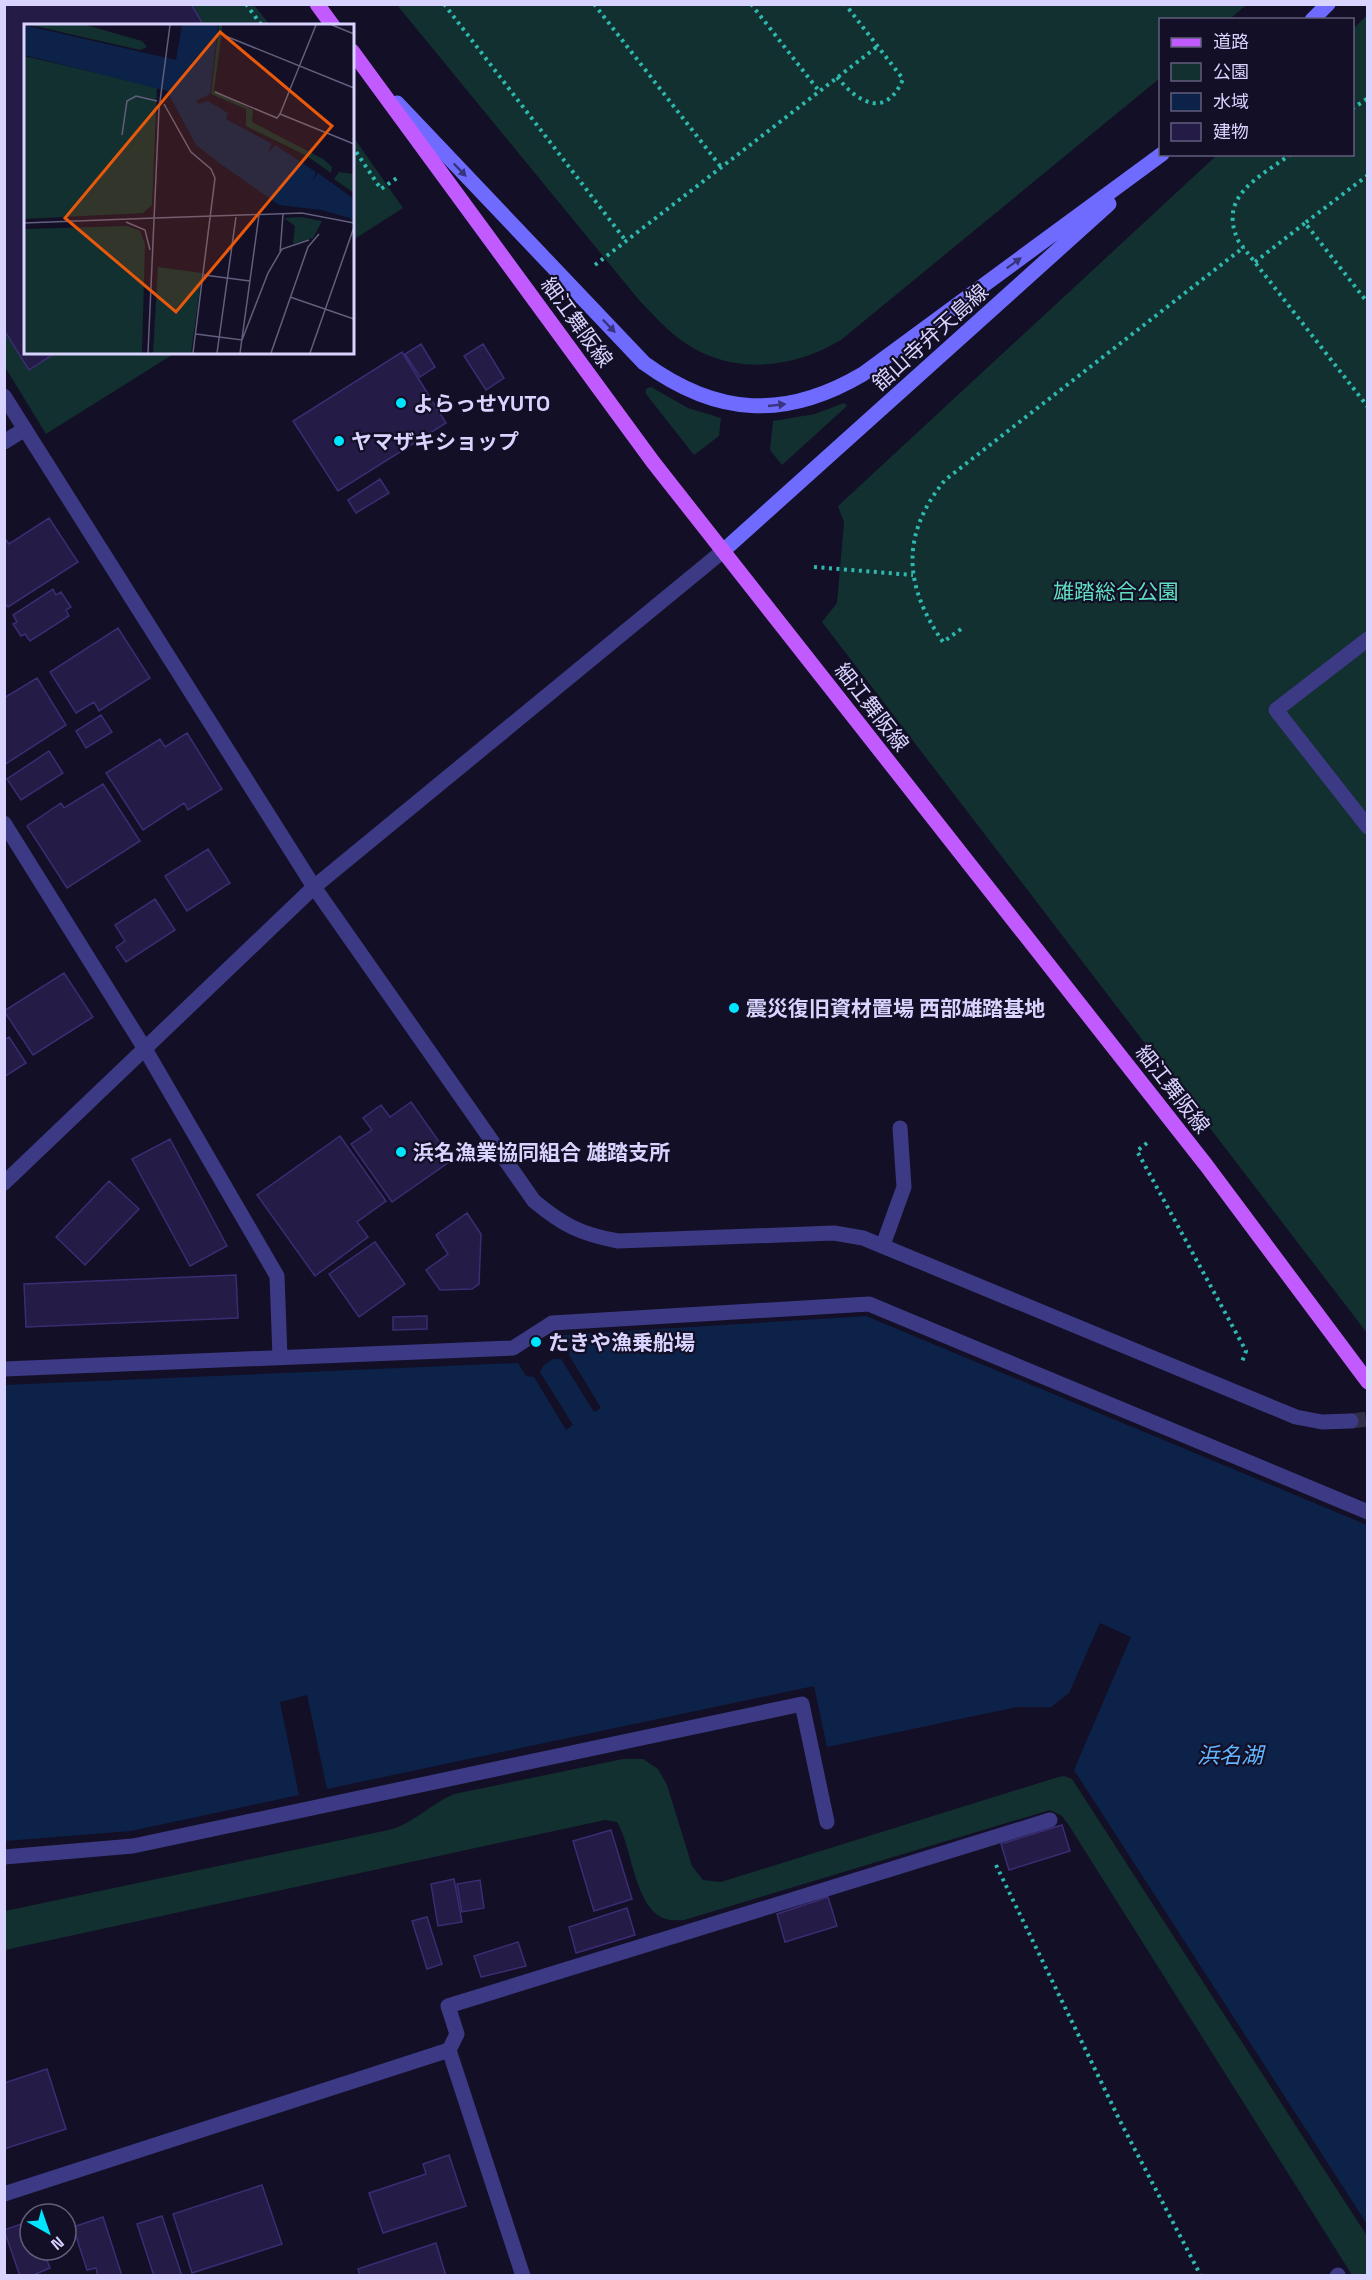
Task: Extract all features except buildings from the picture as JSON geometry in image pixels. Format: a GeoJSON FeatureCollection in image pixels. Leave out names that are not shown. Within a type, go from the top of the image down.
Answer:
{"type":"FeatureCollection","features":[{"type":"Feature","properties":{"kind":"main road"},"geometry":{"type":"LineString","coordinates":[[317,4],[332,24]]}},
{"type":"Feature","properties":{"kind":"main road"},"geometry":{"type":"LineString","coordinates":[[1314,18],[1328,4]]}},
{"type":"Feature","properties":{"kind":"main road","name":"細江舞阪線"},"geometry":{"type":"LineString","coordinates":[[354,54],[646,453],[1206,1165],[1368,1382]]}},
{"type":"Feature","properties":{"kind":"main road"},"geometry":{"type":"LineString","coordinates":[[376,82],[644,363],[668,381],[694,394],[722,402],[752,406],[781,405],[810,399],[838,389],[863,374],[1160,156]]}},
{"type":"Feature","properties":{"kind":"main road","name":"舘山寺弁天島線"},"geometry":{"type":"LineString","coordinates":[[723,551],[1161,156]]}},
{"type":"Feature","properties":{"kind":"street"},"geometry":{"type":"LineString","coordinates":[[4,396],[314,887],[534,1200],[560,1223],[588,1235],[618,1241],[834,1233],[863,1238],[1296,1417],[1322,1422],[1351,1421]]}},
{"type":"Feature","properties":{"kind":"street"},"geometry":{"type":"LineString","coordinates":[[4,442],[25,429]]}},
{"type":"Feature","properties":{"kind":"street"},"geometry":{"type":"LineString","coordinates":[[4,1183],[314,887],[723,551]]}},
{"type":"Feature","properties":{"kind":"street"},"geometry":{"type":"LineString","coordinates":[[1368,639],[1276,710],[1368,827]]}},
{"type":"Feature","properties":{"kind":"street"},"geometry":{"type":"LineString","coordinates":[[4,823],[145,1049],[277,1276],[280,1357]]}},
{"type":"Feature","properties":{"kind":"street"},"geometry":{"type":"LineString","coordinates":[[883,1245],[904,1187],[900,1128]]}},
{"type":"Feature","properties":{"kind":"street"},"geometry":{"type":"LineString","coordinates":[[4,1369],[513,1348],[552,1323],[868,1304],[1368,1512]]}},
{"type":"Feature","properties":{"kind":"street"},"geometry":{"type":"LineString","coordinates":[[4,1857],[133,1846],[802,1704],[826,1822]]}},
{"type":"Feature","properties":{"kind":"street"},"geometry":{"type":"LineString","coordinates":[[523,2276],[449,2050],[457,2034],[448,2006],[1050,1820]]}},
{"type":"Feature","properties":{"kind":"street"},"geometry":{"type":"LineString","coordinates":[[4,2194],[449,2050]]}},
{"type":"Feature","properties":{"kind":"path"},"geometry":{"type":"LineString","coordinates":[[246,4],[261,24]]}},
{"type":"Feature","properties":{"kind":"path"},"geometry":{"type":"LineString","coordinates":[[444,4],[626,241]]}},
{"type":"Feature","properties":{"kind":"path"},"geometry":{"type":"LineString","coordinates":[[594,4],[721,167]]}},
{"type":"Feature","properties":{"kind":"path"},"geometry":{"type":"LineString","coordinates":[[750,4],[819,91]]}},
{"type":"Feature","properties":{"kind":"path"},"geometry":{"type":"LineString","coordinates":[[837,77],[856,98],[867,102],[878,102],[890,98],[898,90],[903,79],[845,4]]}},
{"type":"Feature","properties":{"kind":"path"},"geometry":{"type":"LineString","coordinates":[[595,265],[878,46]]}},
{"type":"Feature","properties":{"kind":"path"},"geometry":{"type":"LineString","coordinates":[[1354,109],[1368,98]]}},
{"type":"Feature","properties":{"kind":"path"},"geometry":{"type":"LineString","coordinates":[[354,149],[381,189],[397,178]]}},
{"type":"Feature","properties":{"kind":"path"},"geometry":{"type":"LineString","coordinates":[[1288,156],[1245,188],[1236,200],[1231,213],[1232,228],[1244,247],[1368,407]]}},
{"type":"Feature","properties":{"kind":"path"},"geometry":{"type":"LineString","coordinates":[[1256,262],[1368,175]]}},
{"type":"Feature","properties":{"kind":"path"},"geometry":{"type":"LineString","coordinates":[[1305,224],[1368,303]]}},
{"type":"Feature","properties":{"kind":"path"},"geometry":{"type":"LineString","coordinates":[[961,629],[943,642],[923,610],[913,575],[915,537],[921,516],[931,497],[945,480],[1244,247]]}},
{"type":"Feature","properties":{"kind":"path"},"geometry":{"type":"LineString","coordinates":[[814,567],[913,575]]}},
{"type":"Feature","properties":{"kind":"path"},"geometry":{"type":"LineString","coordinates":[[1147,1143],[1137,1151],[1246,1351],[1242,1362]]}},
{"type":"Feature","properties":{"kind":"path"},"geometry":{"type":"LineString","coordinates":[[984,1840],[1120,2121],[1201,2276]]}},
{"type":"Feature","properties":{"kind":"green space"},"geometry":{"type":"Polygon","coordinates":[[[5,5],[254,5],[269,24],[24,24],[24,354],[173,354],[46,434],[5,367],[5,5]]]}},
{"type":"Feature","properties":{"kind":"green space"},"geometry":{"type":"Polygon","coordinates":[[[397,5],[1246,5],[1231,18],[1159,18],[1159,79],[841,340],[820,351],[777,363],[755,365],[733,363],[712,357],[691,347],[672,333],[639,300],[397,5]]]}},
{"type":"Feature","properties":{"kind":"green space","name":"雄踏総合公園"},"geometry":{"type":"Polygon","coordinates":[[[1367,15],[1367,1333],[822,622],[837,603],[844,522],[838,506],[1216,156],[1354,156],[1354,28],[1367,15]]]}},
{"type":"Feature","properties":{"kind":"green space"},"geometry":{"type":"Polygon","coordinates":[[[354,138],[403,208],[354,239],[354,138]]]}},
{"type":"Feature","properties":{"kind":"green space"},"geometry":{"type":"Polygon","coordinates":[[[651,387],[688,408],[721,418],[719,436],[694,455],[646,394],[646,389],[651,387]]]}},
{"type":"Feature","properties":{"kind":"green space"},"geometry":{"type":"Polygon","coordinates":[[[844,403],[847,406],[782,465],[770,450],[773,421],[815,414],[844,403]]]}},
{"type":"Feature","properties":{"kind":"green space"},"geometry":{"type":"Polygon","coordinates":[[[623,1759],[643,1759],[658,1769],[667,1785],[692,1866],[703,1880],[721,1882],[1055,1778],[1064,1776],[1072,1779],[1367,2236],[1367,2275],[1352,2275],[1070,1827],[1062,1816],[1050,1810],[684,1920],[666,1919],[655,1913],[647,1903],[617,1822],[605,1820],[5,1950],[5,1911],[393,1829],[454,1794],[623,1759]]]}},
{"type":"Feature","properties":{"kind":"water","name":"浜名湖"},"geometry":{"type":"Polygon","coordinates":[[[866,1316],[1367,1525],[1367,2224],[1074,1770],[1131,1637],[1100,1623],[1069,1693],[1051,1707],[1017,1707],[827,1747],[814,1686],[327,1789],[307,1695],[280,1702],[299,1795],[131,1831],[5,1841],[4,1385],[518,1363],[562,1335],[866,1316]]]}},
{"type":"Feature","properties":{"kind":"pier"},"geometry":{"type":"Polygon","coordinates":[[[562,1335],[570,1348],[569,1355],[601,1408],[594,1412],[561,1359],[553,1359],[543,1366],[540,1372],[573,1425],[566,1430],[534,1377],[526,1376],[518,1363],[562,1335]]]}},
{"type":"Feature","properties":{"kind":"tunnel"},"geometry":{"type":"LineString","coordinates":[[1351,1421],[1368,1419]]}},
{"type":"Feature","properties":{"kind":"place","name":"よらっせYUTO"},"geometry":{"type":"Point","coordinates":[401,403]}},
{"type":"Feature","properties":{"kind":"place","name":"ヤマザキショップ"},"geometry":{"type":"Point","coordinates":[339,441]}},
{"type":"Feature","properties":{"kind":"place","name":"震災復旧資材置場 西部雄踏基地"},"geometry":{"type":"Point","coordinates":[734,1008]}},
{"type":"Feature","properties":{"kind":"place","name":"浜名漁業協同組合 雄踏支所"},"geometry":{"type":"Point","coordinates":[401,1152]}},
{"type":"Feature","properties":{"kind":"place","name":"たきや漁乗船場"},"geometry":{"type":"Point","coordinates":[536,1342]}}]}
